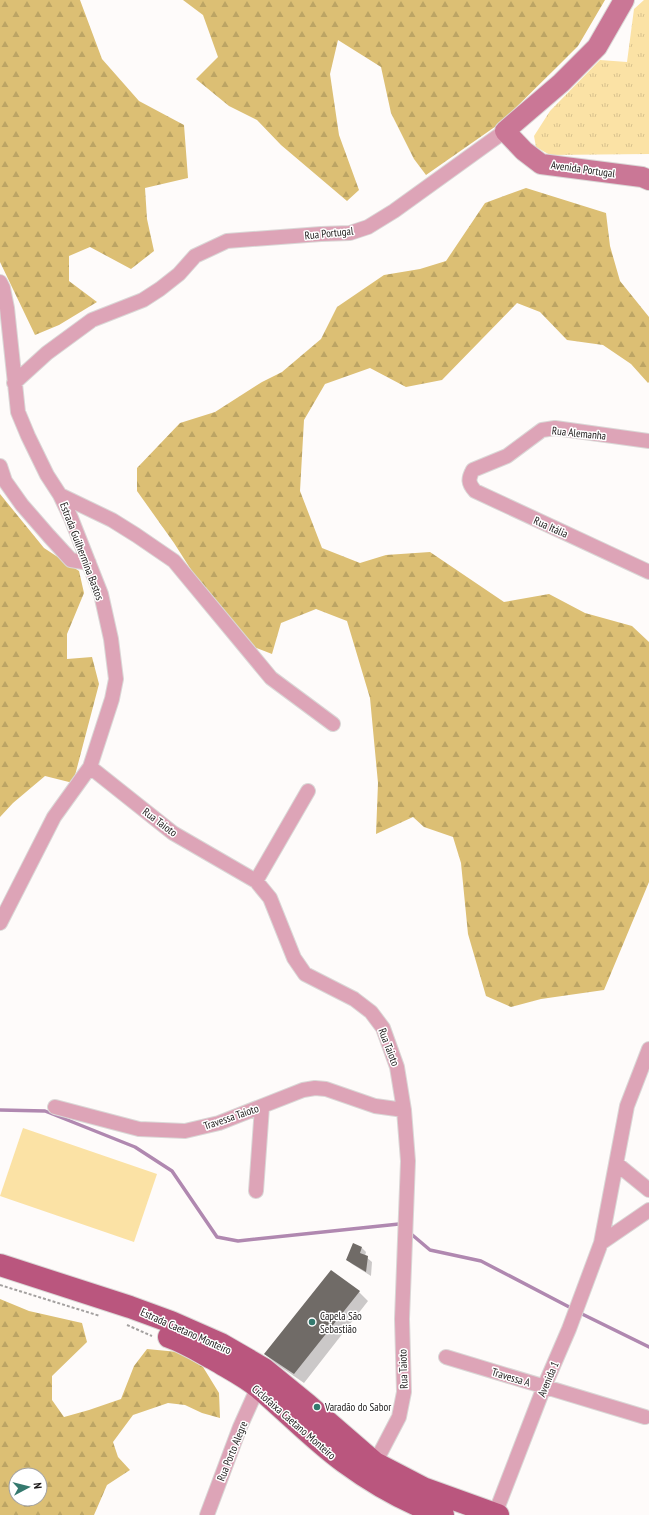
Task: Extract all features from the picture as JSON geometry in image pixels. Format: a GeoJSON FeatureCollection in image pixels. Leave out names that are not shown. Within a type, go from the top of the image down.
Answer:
{"type":"FeatureCollection","features":[{"type":"Feature","properties":{"kind":"main road","name":"Estrada Caetano Monteiro"},"geometry":{"type":"LineString","coordinates":[[0,1264],[130,1307],[171,1322],[221,1344],[270,1374],[375,1463],[419,1503],[496,1515]]}},
{"type":"Feature","properties":{"kind":"main road","name":"Estrada Caetano Monteiro"},"geometry":{"type":"LineString","coordinates":[[0,1279],[112,1315],[180,1341],[239,1374],[258,1388],[343,1462],[386,1489],[443,1515]]}},
{"type":"Feature","properties":{"kind":"street","name":"Rua Portugal"},"geometry":{"type":"LineString","coordinates":[[14,383],[47,353],[92,320],[143,300],[160,289],[178,274],[194,256],[227,241],[350,233],[368,227],[394,211],[505,131],[561,83],[597,47],[624,0]]}},
{"type":"Feature","properties":{"kind":"street","name":"Avenida Portugal"},"geometry":{"type":"LineString","coordinates":[[505,131],[524,151],[541,164],[635,176],[649,180]]}},
{"type":"Feature","properties":{"kind":"street","name":"Estrada Guilhermina Bastos"},"geometry":{"type":"LineString","coordinates":[[0,282],[3,288],[7,308],[18,412],[47,475],[72,518],[101,594],[111,640],[116,679],[112,699],[90,767],[54,818],[0,923]]}},
{"type":"Feature","properties":{"kind":"street","name":"Rua Alemanha"},"geometry":{"type":"LineString","coordinates":[[473,470],[507,456],[542,430],[555,428],[649,441]]}},
{"type":"Feature","properties":{"kind":"street"},"geometry":{"type":"LineString","coordinates":[[0,466],[3,480],[22,505],[71,560],[89,563]]}},
{"type":"Feature","properties":{"kind":"street","name":"Rua Itália"},"geometry":{"type":"LineString","coordinates":[[473,470],[469,478],[469,484],[474,492],[649,572]]}},
{"type":"Feature","properties":{"kind":"street"},"geometry":{"type":"LineString","coordinates":[[60,495],[112,520],[174,561],[271,678],[333,724]]}},
{"type":"Feature","properties":{"kind":"street","name":"Rua Taioto"},"geometry":{"type":"LineString","coordinates":[[90,767],[173,834],[256,881],[270,898],[294,958],[305,974],[354,1000],[371,1012],[383,1028],[397,1067],[404,1110],[408,1161],[402,1319],[404,1392],[399,1417],[375,1463]]}},
{"type":"Feature","properties":{"kind":"street"},"geometry":{"type":"LineString","coordinates":[[256,881],[308,791]]}},
{"type":"Feature","properties":{"kind":"street","name":"Avenida 1"},"geometry":{"type":"LineString","coordinates":[[496,1515],[544,1387],[569,1329],[601,1243],[627,1106],[649,1049]]}},
{"type":"Feature","properties":{"kind":"street","name":"Travessa Taioto"},"geometry":{"type":"LineString","coordinates":[[55,1107],[139,1130],[185,1131],[219,1123],[303,1090],[315,1088],[326,1089],[375,1106],[404,1110]]}},
{"type":"Feature","properties":{"kind":"street"},"geometry":{"type":"LineString","coordinates":[[256,1191],[262,1107]]}},
{"type":"Feature","properties":{"kind":"street"},"geometry":{"type":"LineString","coordinates":[[617,1164],[649,1190]]}},
{"type":"Feature","properties":{"kind":"street"},"geometry":{"type":"LineString","coordinates":[[601,1243],[649,1210]]}},
{"type":"Feature","properties":{"kind":"street","name":"Travessa A"},"geometry":{"type":"LineString","coordinates":[[446,1357],[645,1417]]}},
{"type":"Feature","properties":{"kind":"street","name":"Rua Porto Alegre"},"geometry":{"type":"LineString","coordinates":[[207,1515],[240,1427],[258,1388]]}},
{"type":"Feature","properties":{"kind":"path"},"geometry":{"type":"LineString","coordinates":[[0,1285],[102,1317]]}},
{"type":"Feature","properties":{"kind":"path"},"geometry":{"type":"LineString","coordinates":[[124,1324],[158,1339]]}},
{"type":"Feature","properties":{"kind":"green space"},"geometry":{"type":"Polygon","coordinates":[[[0,0],[80,0],[102,59],[139,101],[184,125],[188,178],[145,188],[147,219],[154,251],[131,269],[90,247],[69,256],[69,281],[97,302],[59,325],[35,335],[0,262],[0,0]]]}},
{"type":"Feature","properties":{"kind":"green space"},"geometry":{"type":"Polygon","coordinates":[[[183,0],[605,0],[578,46],[499,124],[426,175],[414,159],[391,113],[381,67],[338,40],[330,74],[339,135],[359,190],[347,201],[281,145],[257,120],[229,106],[196,79],[218,57],[203,15],[183,0]]]}},
{"type":"Feature","properties":{"kind":"green space"},"geometry":{"type":"Polygon","coordinates":[[[644,0],[649,0],[649,154],[550,155],[536,147],[534,136],[550,111],[600,60],[627,62],[634,9],[644,0]]]}},
{"type":"Feature","properties":{"kind":"green space"},"geometry":{"type":"Polygon","coordinates":[[[526,188],[606,213],[610,246],[620,281],[649,317],[649,382],[648,383],[631,364],[603,345],[567,340],[540,312],[517,303],[442,380],[406,387],[370,368],[325,384],[304,420],[300,491],[322,548],[360,563],[386,555],[430,552],[504,602],[549,594],[585,613],[632,626],[649,642],[649,882],[604,990],[541,999],[511,1007],[486,996],[468,934],[461,863],[453,837],[424,827],[413,817],[376,834],[378,783],[370,698],[347,621],[316,609],[281,623],[272,654],[246,644],[204,590],[174,543],[137,491],[137,468],[180,423],[215,412],[262,382],[282,372],[321,339],[337,307],[384,275],[420,269],[446,261],[485,203],[526,188]]]}},
{"type":"Feature","properties":{"kind":"green space"},"geometry":{"type":"Polygon","coordinates":[[[0,494],[44,548],[79,571],[84,593],[67,634],[67,659],[92,657],[99,684],[73,783],[45,776],[13,803],[0,817],[0,494]]]}},
{"type":"Feature","properties":{"kind":"green space"},"geometry":{"type":"Polygon","coordinates":[[[23,1128],[157,1174],[134,1242],[0,1196],[23,1128]]]}},
{"type":"Feature","properties":{"kind":"green space"},"geometry":{"type":"Polygon","coordinates":[[[0,1299],[29,1311],[82,1323],[87,1342],[52,1376],[52,1400],[64,1417],[121,1399],[134,1366],[147,1349],[178,1352],[203,1367],[219,1393],[220,1418],[202,1413],[185,1405],[168,1403],[133,1415],[113,1442],[118,1457],[130,1470],[107,1485],[94,1515],[0,1515],[0,1299]]]}},
{"type":"Feature","properties":{"kind":"building"},"geometry":{"type":"Polygon","coordinates":[[[353,1243],[362,1247],[360,1253],[368,1256],[366,1272],[346,1260],[353,1243]]]}},
{"type":"Feature","properties":{"kind":"building","name":"Capela São Sebastião"},"geometry":{"type":"Polygon","coordinates":[[[331,1270],[360,1291],[294,1374],[264,1354],[331,1270]]]}},
{"type":"Feature","properties":{"kind":"waterway"},"geometry":{"type":"LineString","coordinates":[[0,1110],[45,1111],[135,1147],[172,1171],[217,1237],[238,1241],[399,1224],[402,1227]]}},
{"type":"Feature","properties":{"kind":"waterway"},"geometry":{"type":"LineString","coordinates":[[410,1233],[430,1250],[481,1261],[573,1309]]}},
{"type":"Feature","properties":{"kind":"waterway"},"geometry":{"type":"LineString","coordinates":[[578,1312],[649,1347]]}},
{"type":"Feature","properties":{"kind":"place","name":"Capela São Sebastião"},"geometry":{"type":"Point","coordinates":[312,1322]}},
{"type":"Feature","properties":{"kind":"place","name":"Varadão do Sabor"},"geometry":{"type":"Point","coordinates":[317,1407]}}]}
